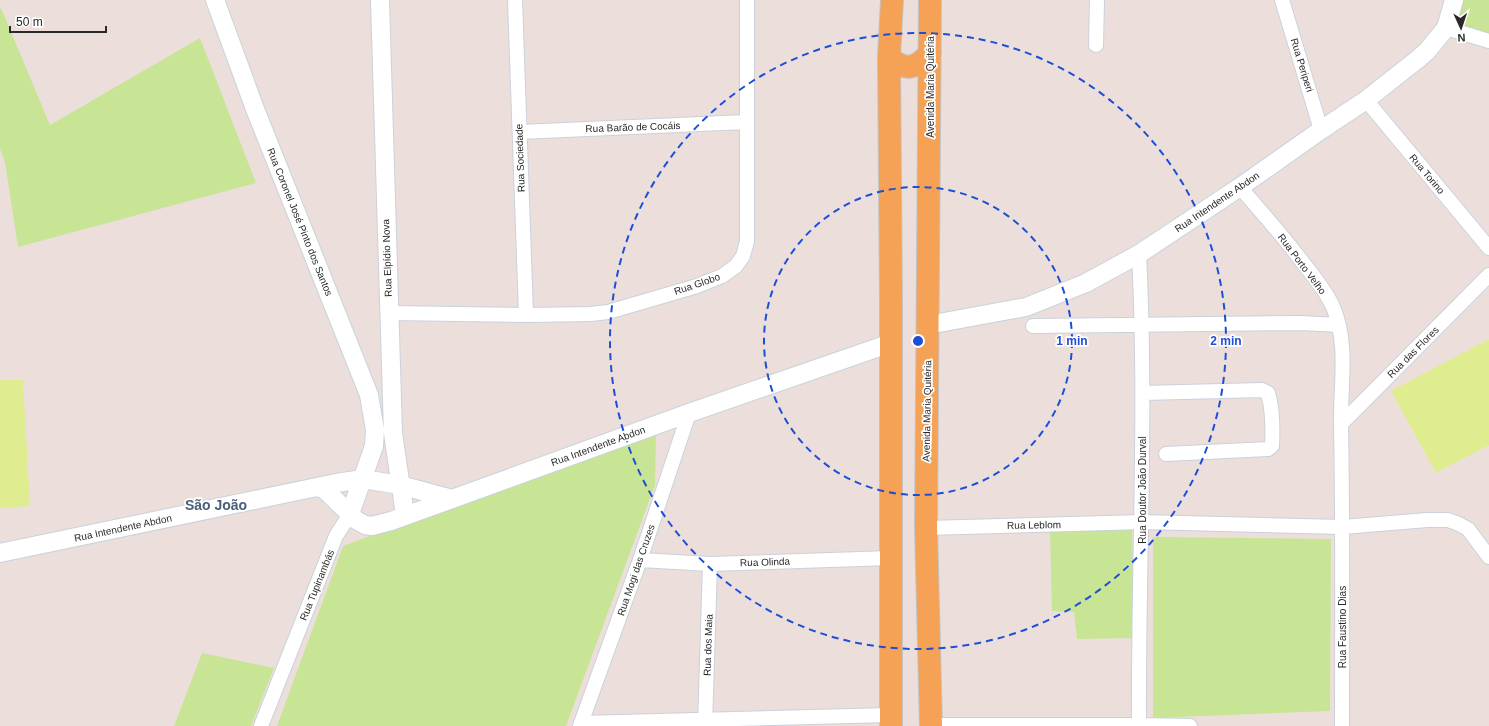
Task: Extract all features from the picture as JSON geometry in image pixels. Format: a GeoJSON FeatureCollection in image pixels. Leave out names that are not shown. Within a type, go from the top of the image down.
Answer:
{"type":"FeatureCollection","features":[{"type":"Feature","properties":{"kind":"main road"},"geometry":{"type":"LineString","coordinates":[[891,721],[889,57],[892,0]]}},
{"type":"Feature","properties":{"kind":"main road","name":"Avenida Maria Quitéria"},"geometry":{"type":"LineString","coordinates":[[930,0],[926,528],[931,726]]}},
{"type":"Feature","properties":{"kind":"main road"},"geometry":{"type":"LineString","coordinates":[[889,57],[896,63],[906,67],[914,66],[923,61],[930,53]]}},
{"type":"Feature","properties":{"kind":"street","name":"Rua Coronel José Pinto dos Santos"},"geometry":{"type":"LineString","coordinates":[[215,0],[255,109],[369,395],[375,430],[374,446]]}},
{"type":"Feature","properties":{"kind":"street","name":"Rua Elpídio Nova"},"geometry":{"type":"LineString","coordinates":[[380,0],[393,433],[405,515]]}},
{"type":"Feature","properties":{"kind":"street"},"geometry":{"type":"LineString","coordinates":[[515,0],[521,0]]}},
{"type":"Feature","properties":{"kind":"street","name":"Rua Sociedade"},"geometry":{"type":"LineString","coordinates":[[515,0],[526,315]]}},
{"type":"Feature","properties":{"kind":"street","name":"Rua Globo"},"geometry":{"type":"LineString","coordinates":[[389,313],[526,315],[591,314],[608,312],[697,286],[722,276],[736,266],[743,256],[746,241],[747,0]]}},
{"type":"Feature","properties":{"kind":"street"},"geometry":{"type":"LineString","coordinates":[[1096,45],[1097,0]]}},
{"type":"Feature","properties":{"kind":"street","name":"Rua Periperi"},"geometry":{"type":"LineString","coordinates":[[1282,0],[1321,130]]}},
{"type":"Feature","properties":{"kind":"street","name":"Rua Intendente Abdon"},"geometry":{"type":"LineString","coordinates":[[928,325],[1026,306],[1086,284],[1139,254],[1240,187],[1366,100],[1427,51],[1446,28],[1454,0]]}},
{"type":"Feature","properties":{"kind":"street"},"geometry":{"type":"LineString","coordinates":[[1446,28],[1489,41]]}},
{"type":"Feature","properties":{"kind":"street","name":"Rua Torino"},"geometry":{"type":"LineString","coordinates":[[1366,100],[1489,248]]}},
{"type":"Feature","properties":{"kind":"street","name":"Rua Barão de Cocáis"},"geometry":{"type":"LineString","coordinates":[[520,132],[746,122]]}},
{"type":"Feature","properties":{"kind":"street","name":"Rua Porto Velho"},"geometry":{"type":"LineString","coordinates":[[1240,187],[1290,245],[1316,279],[1333,306],[1339,325],[1343,359],[1341,424]]}},
{"type":"Feature","properties":{"kind":"street","name":"Rua Doutor João Durval"},"geometry":{"type":"LineString","coordinates":[[1139,254],[1143,393],[1139,725]]}},
{"type":"Feature","properties":{"kind":"street","name":"Rua das Flores"},"geometry":{"type":"LineString","coordinates":[[1341,424],[1487,278]]}},
{"type":"Feature","properties":{"kind":"street"},"geometry":{"type":"LineString","coordinates":[[1033,326],[1301,323],[1339,325]]}},
{"type":"Feature","properties":{"kind":"street","name":"Rua Intendente Abdon"},"geometry":{"type":"LineString","coordinates":[[317,488],[324,489],[356,520],[365,525],[372,526],[391,521],[689,412],[891,343]]}},
{"type":"Feature","properties":{"kind":"street"},"geometry":{"type":"LineString","coordinates":[[1143,393],[1262,390],[1268,393],[1272,409],[1273,433],[1272,446],[1268,449],[1166,454]]}},
{"type":"Feature","properties":{"kind":"street","name":"Rua Mogi das Cruzes"},"geometry":{"type":"LineString","coordinates":[[581,725],[640,560],[689,412]]}},
{"type":"Feature","properties":{"kind":"street","name":"Rua Faustino Dias"},"geometry":{"type":"LineString","coordinates":[[1341,424],[1343,527],[1342,726]]}},
{"type":"Feature","properties":{"kind":"street","name":"Rua Tupinambás"},"geometry":{"type":"LineString","coordinates":[[261,726],[336,536],[350,514],[374,446]]}},
{"type":"Feature","properties":{"kind":"street"},"geometry":{"type":"LineString","coordinates":[[363,479],[400,485],[452,499]]}},
{"type":"Feature","properties":{"kind":"street","name":"Rua Intendente Abdon"},"geometry":{"type":"LineString","coordinates":[[0,553],[363,479]]}},
{"type":"Feature","properties":{"kind":"street","name":"Rua Leblom"},"geometry":{"type":"LineString","coordinates":[[926,528],[1142,522],[1343,527],[1427,520],[1448,520],[1468,529],[1489,557]]}},
{"type":"Feature","properties":{"kind":"street","name":"Rua Olinda"},"geometry":{"type":"LineString","coordinates":[[640,560],[710,564],[891,558]]}},
{"type":"Feature","properties":{"kind":"street","name":"Rua dos Maia"},"geometry":{"type":"LineString","coordinates":[[705,723],[710,564]]}},
{"type":"Feature","properties":{"kind":"street"},"geometry":{"type":"LineString","coordinates":[[581,725],[891,721]]}},
{"type":"Feature","properties":{"kind":"street"},"geometry":{"type":"LineString","coordinates":[[931,726],[1190,726]]}},
{"type":"Feature","properties":{"kind":"green space"},"geometry":{"type":"Polygon","coordinates":[[[1457,0],[1489,0],[1489,35],[1449,25],[1457,0]]]}},
{"type":"Feature","properties":{"kind":"green space"},"geometry":{"type":"Polygon","coordinates":[[[1,8],[50,125],[200,38],[256,183],[18,247],[5,162],[0,149],[1,8]]]}},
{"type":"Feature","properties":{"kind":"green space"},"geometry":{"type":"Polygon","coordinates":[[[1489,339],[1489,445],[1436,473],[1391,391],[1489,339]]]}},
{"type":"Feature","properties":{"kind":"green space"},"geometry":{"type":"Polygon","coordinates":[[[0,380],[23,380],[30,506],[0,508],[0,380]]]}},
{"type":"Feature","properties":{"kind":"green space"},"geometry":{"type":"Polygon","coordinates":[[[656,430],[655,485],[566,726],[277,726],[343,546],[656,430]]]}},
{"type":"Feature","properties":{"kind":"green space"},"geometry":{"type":"Polygon","coordinates":[[[1132,529],[1134,638],[1077,639],[1074,612],[1052,611],[1050,532],[1132,529]]]}},
{"type":"Feature","properties":{"kind":"green space"},"geometry":{"type":"Polygon","coordinates":[[[1153,537],[1331,539],[1330,711],[1153,718],[1153,537]]]}},
{"type":"Feature","properties":{"kind":"green space"},"geometry":{"type":"Polygon","coordinates":[[[202,653],[274,668],[251,726],[174,726],[202,653]]]}},
{"type":"Feature","properties":{"kind":"district","name":"São João"},"geometry":{"type":"Point","coordinates":[216,505]}}]}
